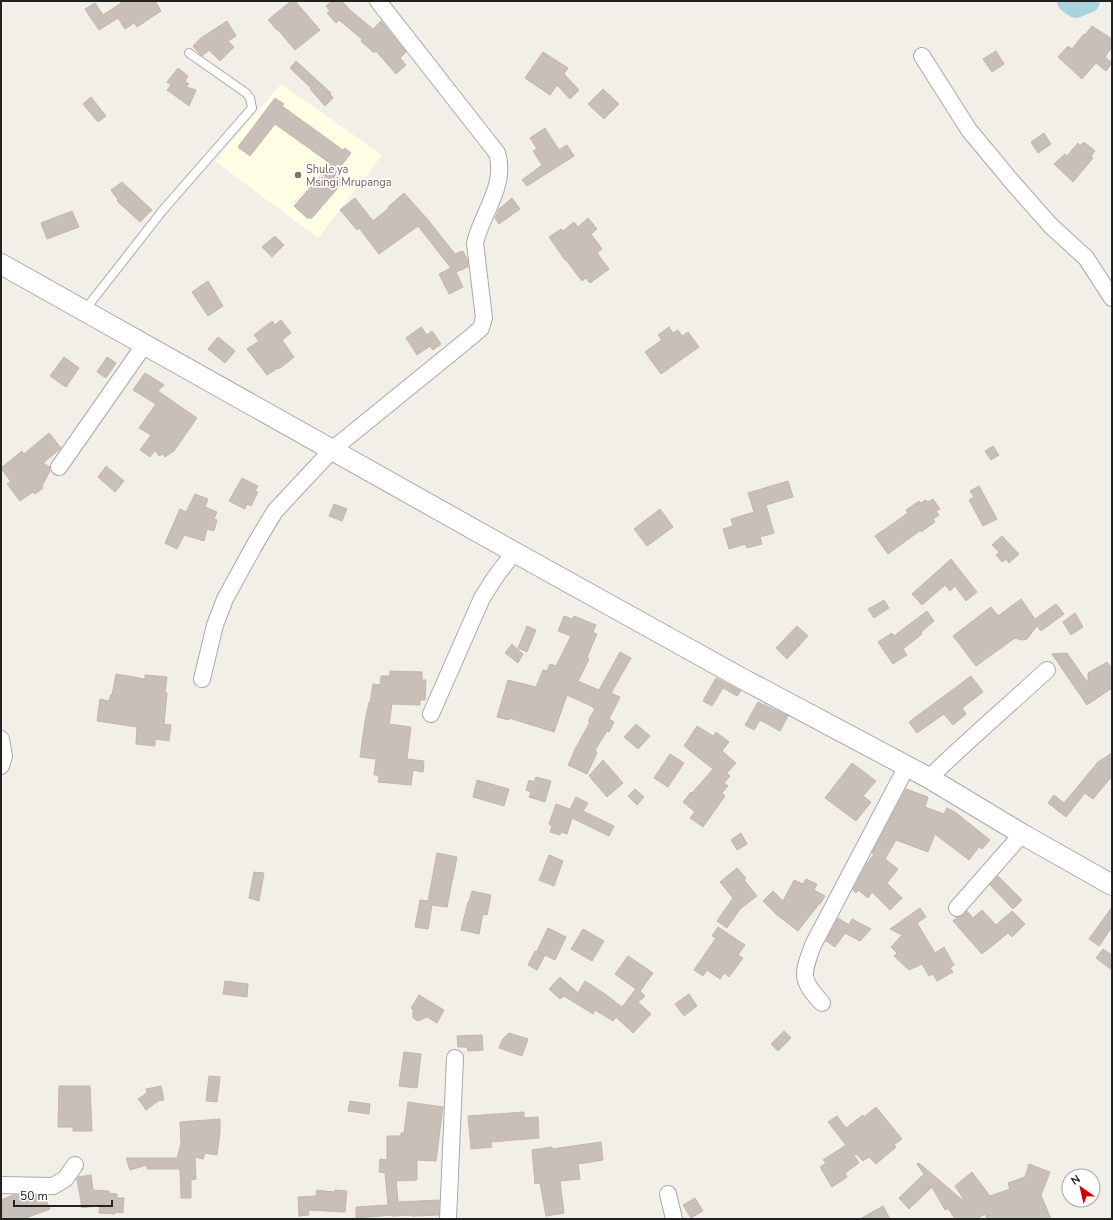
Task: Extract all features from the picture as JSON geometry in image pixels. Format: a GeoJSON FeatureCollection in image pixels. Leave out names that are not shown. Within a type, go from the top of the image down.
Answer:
{"type":"FeatureCollection","features":[{"type":"Feature","properties":{"kind":"street"},"geometry":{"type":"LineString","coordinates":[[202,679],[215,625],[225,599],[275,511],[333,449],[472,336],[481,328],[484,318],[484,307],[476,259],[475,243],[478,232],[493,197],[500,174],[500,163],[497,153],[378,1]]}},
{"type":"Feature","properties":{"kind":"street"},"geometry":{"type":"LineString","coordinates":[[922,56],[969,130],[1051,226],[1086,258],[1112,298]]}},
{"type":"Feature","properties":{"kind":"street"},"geometry":{"type":"LineString","coordinates":[[1,264],[333,449],[514,552],[742,678],[929,778],[1022,834],[1112,885]]}},
{"type":"Feature","properties":{"kind":"street"},"geometry":{"type":"LineString","coordinates":[[59,467],[145,344]]}},
{"type":"Feature","properties":{"kind":"street"},"geometry":{"type":"LineString","coordinates":[[431,714],[482,598],[514,552]]}},
{"type":"Feature","properties":{"kind":"street"},"geometry":{"type":"LineString","coordinates":[[929,778],[975,734],[993,720],[1047,670]]}},
{"type":"Feature","properties":{"kind":"street"},"geometry":{"type":"LineString","coordinates":[[1,739],[4,756],[1,766]]}},
{"type":"Feature","properties":{"kind":"street"},"geometry":{"type":"LineString","coordinates":[[822,1003],[810,989],[806,980],[805,967],[813,945],[907,766]]}},
{"type":"Feature","properties":{"kind":"street"},"geometry":{"type":"LineString","coordinates":[[957,908],[1022,834]]}},
{"type":"Feature","properties":{"kind":"street"},"geometry":{"type":"LineString","coordinates":[[448,1219],[455,1058]]}},
{"type":"Feature","properties":{"kind":"street"},"geometry":{"type":"LineString","coordinates":[[1,1185],[53,1186],[65,1179],[75,1165]]}},
{"type":"Feature","properties":{"kind":"street"},"geometry":{"type":"LineString","coordinates":[[668,1194],[674,1219]]}},
{"type":"Feature","properties":{"kind":"lane"},"geometry":{"type":"LineString","coordinates":[[84,311],[163,210],[252,108],[250,98],[246,93],[188,53]]}},
{"type":"Feature","properties":{"kind":"shaded area"},"geometry":{"type":"Polygon","coordinates":[[[281,84],[382,155],[318,238],[215,161],[281,84]]]}},
{"type":"Feature","properties":{"kind":"building"},"geometry":{"type":"Polygon","coordinates":[[[124,1],[155,1],[161,11],[137,27],[134,23],[125,29],[118,18],[99,30],[85,9],[95,3],[103,15],[124,1]]]}},
{"type":"Feature","properties":{"kind":"building"},"geometry":{"type":"Polygon","coordinates":[[[291,1],[295,1],[320,30],[295,50],[268,20],[291,1]]]}},
{"type":"Feature","properties":{"kind":"building"},"geometry":{"type":"Polygon","coordinates":[[[332,1],[342,1],[350,10],[373,29],[381,21],[406,52],[400,58],[406,65],[396,74],[376,51],[374,53],[361,41],[363,40],[339,20],[336,23],[327,13],[330,11],[326,6],[332,1]]]}},
{"type":"Feature","properties":{"kind":"building"},"geometry":{"type":"Polygon","coordinates":[[[227,21],[236,36],[228,41],[234,47],[220,61],[209,50],[202,56],[193,46],[201,38],[227,21]]]}},
{"type":"Feature","properties":{"kind":"building"},"geometry":{"type":"Polygon","coordinates":[[[1092,26],[1112,39],[1112,47],[1105,57],[1112,63],[1106,71],[1096,63],[1082,79],[1058,57],[1068,46],[1072,49],[1092,26]]]}},
{"type":"Feature","properties":{"kind":"building"},"geometry":{"type":"Polygon","coordinates":[[[996,51],[1004,64],[992,72],[983,59],[996,51]]]}},
{"type":"Feature","properties":{"kind":"building"},"geometry":{"type":"Polygon","coordinates":[[[543,52],[568,68],[564,74],[579,90],[570,99],[557,85],[550,95],[525,78],[543,52]]]}},
{"type":"Feature","properties":{"kind":"building"},"geometry":{"type":"Polygon","coordinates":[[[296,61],[331,93],[330,94],[333,98],[325,106],[310,89],[311,88],[290,68],[296,61]]]}},
{"type":"Feature","properties":{"kind":"building"},"geometry":{"type":"Polygon","coordinates":[[[178,68],[188,76],[185,81],[189,84],[186,87],[196,90],[189,106],[167,90],[171,85],[167,82],[178,68]]]}},
{"type":"Feature","properties":{"kind":"building"},"geometry":{"type":"Polygon","coordinates":[[[603,89],[619,104],[604,119],[588,104],[603,89]]]}},
{"type":"Feature","properties":{"kind":"building"},"geometry":{"type":"Polygon","coordinates":[[[91,97],[106,116],[98,122],[83,104],[91,97]]]}},
{"type":"Feature","properties":{"kind":"building"},"geometry":{"type":"Polygon","coordinates":[[[275,98],[284,104],[282,106],[343,150],[345,148],[351,153],[335,174],[343,182],[312,218],[307,218],[294,206],[331,164],[275,124],[250,156],[238,147],[275,98]]]}},
{"type":"Feature","properties":{"kind":"building"},"geometry":{"type":"Polygon","coordinates":[[[545,128],[559,150],[567,145],[574,156],[527,186],[522,180],[542,165],[533,151],[537,149],[530,138],[545,128]]]}},
{"type":"Feature","properties":{"kind":"building"},"geometry":{"type":"Polygon","coordinates":[[[1044,133],[1051,144],[1038,153],[1031,142],[1044,133]]]}},
{"type":"Feature","properties":{"kind":"building"},"geometry":{"type":"Polygon","coordinates":[[[1084,142],[1095,151],[1091,156],[1093,158],[1073,182],[1054,164],[1065,154],[1067,156],[1078,143],[1080,146],[1084,142]]]}},
{"type":"Feature","properties":{"kind":"building"},"geometry":{"type":"Polygon","coordinates":[[[122,182],[152,210],[140,222],[117,201],[118,200],[111,190],[122,182]]]}},
{"type":"Feature","properties":{"kind":"building"},"geometry":{"type":"Polygon","coordinates":[[[404,193],[429,221],[455,254],[463,251],[468,261],[468,267],[456,272],[463,287],[449,294],[439,274],[451,268],[418,226],[379,254],[359,228],[357,230],[340,210],[355,198],[373,221],[404,193]]]}},
{"type":"Feature","properties":{"kind":"building"},"geometry":{"type":"Polygon","coordinates":[[[512,198],[520,209],[499,224],[495,218],[499,209],[512,198]]]}},
{"type":"Feature","properties":{"kind":"building"},"geometry":{"type":"Polygon","coordinates":[[[72,211],[79,227],[47,239],[41,223],[72,211]]]}},
{"type":"Feature","properties":{"kind":"building"},"geometry":{"type":"Polygon","coordinates":[[[588,218],[597,229],[591,234],[602,249],[597,253],[609,269],[590,283],[586,278],[582,281],[549,237],[561,229],[563,231],[574,222],[578,227],[588,218]]]}},
{"type":"Feature","properties":{"kind":"building"},"geometry":{"type":"Polygon","coordinates":[[[275,236],[284,245],[272,257],[262,247],[275,236]]]}},
{"type":"Feature","properties":{"kind":"building"},"geometry":{"type":"Polygon","coordinates":[[[208,281],[223,306],[208,316],[192,292],[208,281]]]}},
{"type":"Feature","properties":{"kind":"building"},"geometry":{"type":"Polygon","coordinates":[[[281,320],[291,333],[282,340],[294,357],[279,369],[278,368],[267,375],[247,349],[259,341],[254,335],[272,321],[275,325],[281,320]]]}},
{"type":"Feature","properties":{"kind":"building"},"geometry":{"type":"Polygon","coordinates":[[[421,327],[427,335],[432,331],[441,344],[433,350],[430,346],[417,355],[406,338],[421,327]]]}},
{"type":"Feature","properties":{"kind":"building"},"geometry":{"type":"Polygon","coordinates":[[[669,327],[673,333],[678,330],[682,336],[688,332],[699,347],[661,374],[645,352],[662,340],[658,335],[669,327]]]}},
{"type":"Feature","properties":{"kind":"building"},"geometry":{"type":"Polygon","coordinates":[[[218,337],[235,351],[225,363],[208,349],[218,337]]]}},
{"type":"Feature","properties":{"kind":"building"},"geometry":{"type":"Polygon","coordinates":[[[64,357],[79,368],[66,387],[50,376],[64,357]]]}},
{"type":"Feature","properties":{"kind":"building"},"geometry":{"type":"Polygon","coordinates":[[[107,357],[116,363],[106,378],[97,372],[107,357]]]}},
{"type":"Feature","properties":{"kind":"building"},"geometry":{"type":"Polygon","coordinates":[[[145,373],[164,385],[158,391],[197,418],[174,451],[165,457],[163,454],[159,456],[155,450],[150,457],[140,450],[151,435],[139,428],[156,404],[133,390],[145,373]]]}},
{"type":"Feature","properties":{"kind":"building"},"geometry":{"type":"Polygon","coordinates":[[[49,433],[61,448],[43,463],[50,467],[50,471],[42,486],[43,488],[35,494],[33,492],[20,501],[7,484],[11,482],[1,468],[22,451],[24,454],[49,433]]]}},
{"type":"Feature","properties":{"kind":"building"},"geometry":{"type":"Polygon","coordinates":[[[993,446],[999,455],[991,460],[985,451],[993,446]]]}},
{"type":"Feature","properties":{"kind":"building"},"geometry":{"type":"Polygon","coordinates":[[[106,466],[124,481],[115,492],[98,477],[106,466]]]}},
{"type":"Feature","properties":{"kind":"building"},"geometry":{"type":"Polygon","coordinates":[[[242,478],[258,486],[255,491],[258,492],[251,506],[247,504],[245,509],[229,501],[242,478]]]}},
{"type":"Feature","properties":{"kind":"building"},"geometry":{"type":"Polygon","coordinates":[[[788,481],[793,497],[766,505],[774,533],[760,537],[762,544],[747,548],[745,544],[729,549],[723,529],[733,526],[731,519],[754,512],[748,493],[788,481]]]}},
{"type":"Feature","properties":{"kind":"building"},"geometry":{"type":"Polygon","coordinates":[[[979,486],[997,519],[983,526],[969,500],[974,497],[970,491],[979,486]]]}},
{"type":"Feature","properties":{"kind":"building"},"geometry":{"type":"Polygon","coordinates":[[[195,494],[208,499],[205,507],[217,512],[214,519],[217,520],[214,531],[207,529],[204,541],[184,535],[177,549],[165,543],[180,509],[186,512],[195,494]]]}},
{"type":"Feature","properties":{"kind":"building"},"geometry":{"type":"Polygon","coordinates":[[[933,499],[940,509],[936,511],[939,515],[933,519],[935,522],[921,532],[921,530],[888,554],[875,536],[908,513],[906,510],[919,501],[920,503],[926,500],[928,502],[933,499]]]}},
{"type":"Feature","properties":{"kind":"building"},"geometry":{"type":"Polygon","coordinates":[[[334,504],[347,509],[342,521],[329,516],[334,504]]]}},
{"type":"Feature","properties":{"kind":"building"},"geometry":{"type":"Polygon","coordinates":[[[660,509],[673,527],[647,546],[634,529],[660,509]]]}},
{"type":"Feature","properties":{"kind":"building"},"geometry":{"type":"Polygon","coordinates":[[[1002,536],[1019,554],[1009,563],[1006,559],[1002,562],[996,555],[999,552],[992,545],[1002,536]]]}},
{"type":"Feature","properties":{"kind":"building"},"geometry":{"type":"Polygon","coordinates":[[[951,559],[977,592],[966,601],[955,586],[950,591],[945,585],[922,605],[912,594],[951,559]]]}},
{"type":"Feature","properties":{"kind":"building"},"geometry":{"type":"Polygon","coordinates":[[[1021,599],[1035,619],[1056,604],[1064,614],[1041,631],[1037,626],[1027,639],[1021,640],[1015,638],[976,666],[953,636],[991,607],[998,616],[1021,599]]]}},
{"type":"Feature","properties":{"kind":"building"},"geometry":{"type":"Polygon","coordinates":[[[884,600],[889,608],[874,618],[868,609],[884,600]]]}},
{"type":"Feature","properties":{"kind":"building"},"geometry":{"type":"Polygon","coordinates":[[[927,611],[934,621],[921,632],[922,634],[903,649],[907,655],[893,664],[878,642],[892,633],[894,636],[927,611]]]}},
{"type":"Feature","properties":{"kind":"building"},"geometry":{"type":"Polygon","coordinates":[[[1075,613],[1083,627],[1071,635],[1063,622],[1075,613]]]}},
{"type":"Feature","properties":{"kind":"building"},"geometry":{"type":"Polygon","coordinates":[[[564,616],[572,619],[574,616],[596,625],[593,632],[597,634],[587,657],[589,659],[578,681],[599,690],[620,652],[631,658],[611,693],[620,697],[609,719],[614,722],[609,732],[607,731],[595,750],[597,753],[587,774],[568,765],[590,722],[588,721],[595,709],[591,706],[567,695],[554,732],[509,718],[509,720],[497,717],[508,680],[536,687],[543,670],[547,671],[550,664],[556,666],[571,636],[558,631],[564,616]]]}},
{"type":"Feature","properties":{"kind":"building"},"geometry":{"type":"Polygon","coordinates":[[[527,626],[536,630],[527,652],[518,648],[527,626]]]}},
{"type":"Feature","properties":{"kind":"building"},"geometry":{"type":"Polygon","coordinates":[[[797,626],[808,636],[787,659],[776,648],[797,626]]]}},
{"type":"Feature","properties":{"kind":"building"},"geometry":{"type":"Polygon","coordinates":[[[512,644],[523,654],[518,663],[505,653],[512,644]]]}},
{"type":"Feature","properties":{"kind":"building"},"geometry":{"type":"Polygon","coordinates":[[[1067,653],[1088,683],[1088,673],[1107,662],[1112,669],[1112,688],[1087,705],[1052,654],[1067,653]]]}},
{"type":"Feature","properties":{"kind":"building"},"geometry":{"type":"Polygon","coordinates":[[[390,671],[422,672],[422,680],[426,680],[425,700],[420,700],[420,705],[392,704],[389,724],[411,727],[407,759],[424,761],[423,772],[413,770],[411,785],[378,782],[379,775],[374,775],[376,759],[360,757],[365,721],[373,684],[380,685],[381,676],[390,676],[390,671]]]}},
{"type":"Feature","properties":{"kind":"building"},"geometry":{"type":"Polygon","coordinates":[[[116,674],[145,679],[145,675],[167,677],[164,724],[171,725],[169,741],[155,739],[155,746],[136,744],[137,727],[97,721],[100,699],[109,701],[111,694],[112,695],[116,674]]]}},
{"type":"Feature","properties":{"kind":"building"},"geometry":{"type":"Polygon","coordinates":[[[971,676],[983,692],[962,708],[966,714],[953,725],[944,714],[917,733],[909,722],[971,676]]]}},
{"type":"Feature","properties":{"kind":"building"},"geometry":{"type":"Polygon","coordinates":[[[716,678],[741,691],[737,696],[723,688],[712,706],[703,701],[716,678]]]}},
{"type":"Feature","properties":{"kind":"building"},"geometry":{"type":"Polygon","coordinates":[[[758,702],[788,716],[780,731],[760,720],[754,730],[745,725],[758,702]]]}},
{"type":"Feature","properties":{"kind":"building"},"geometry":{"type":"Polygon","coordinates":[[[636,724],[650,736],[638,749],[624,737],[636,724]]]}},
{"type":"Feature","properties":{"kind":"building"},"geometry":{"type":"Polygon","coordinates":[[[697,726],[713,736],[716,732],[729,742],[722,751],[736,763],[727,773],[730,776],[724,783],[728,786],[722,793],[725,796],[703,827],[690,818],[695,812],[683,802],[713,769],[684,746],[697,726]]]}},
{"type":"Feature","properties":{"kind":"building"},"geometry":{"type":"Polygon","coordinates":[[[1112,753],[1112,776],[1093,799],[1085,793],[1066,817],[1048,803],[1054,795],[1064,803],[1098,762],[1112,753]]]}},
{"type":"Feature","properties":{"kind":"building"},"geometry":{"type":"Polygon","coordinates":[[[670,754],[684,763],[668,787],[654,778],[670,754]]]}},
{"type":"Feature","properties":{"kind":"building"},"geometry":{"type":"Polygon","coordinates":[[[603,760],[623,783],[607,797],[589,776],[603,760]]]}},
{"type":"Feature","properties":{"kind":"building"},"geometry":{"type":"Polygon","coordinates":[[[852,763],[876,781],[863,796],[871,802],[856,821],[825,798],[852,763]]]}},
{"type":"Feature","properties":{"kind":"building"},"geometry":{"type":"Polygon","coordinates":[[[536,777],[551,781],[545,802],[529,797],[531,792],[526,790],[529,780],[534,782],[536,777]]]}},
{"type":"Feature","properties":{"kind":"building"},"geometry":{"type":"Polygon","coordinates":[[[477,780],[509,789],[504,806],[473,797],[477,780]]]}},
{"type":"Feature","properties":{"kind":"building"},"geometry":{"type":"Polygon","coordinates":[[[635,789],[644,797],[637,805],[628,796],[635,789]]]}},
{"type":"Feature","properties":{"kind":"building"},"geometry":{"type":"Polygon","coordinates":[[[906,789],[928,797],[925,807],[944,814],[947,808],[955,812],[990,840],[982,849],[979,847],[969,860],[935,834],[928,852],[896,840],[885,859],[898,869],[887,883],[902,898],[890,910],[872,892],[868,898],[858,890],[856,893],[853,890],[866,865],[874,854],[872,853],[906,789]]]}},
{"type":"Feature","properties":{"kind":"building"},"geometry":{"type":"Polygon","coordinates":[[[576,797],[588,803],[583,811],[614,826],[609,836],[572,818],[567,834],[561,832],[560,835],[550,832],[552,826],[549,824],[556,804],[570,809],[576,797]]]}},
{"type":"Feature","properties":{"kind":"building"},"geometry":{"type":"Polygon","coordinates":[[[741,833],[747,844],[737,850],[731,840],[741,833]]]}},
{"type":"Feature","properties":{"kind":"building"},"geometry":{"type":"Polygon","coordinates":[[[437,853],[457,857],[447,907],[432,905],[428,929],[415,927],[420,900],[428,901],[437,853]]]}},
{"type":"Feature","properties":{"kind":"building"},"geometry":{"type":"Polygon","coordinates":[[[549,855],[563,861],[554,886],[539,880],[549,855]]]}},
{"type":"Feature","properties":{"kind":"building"},"geometry":{"type":"Polygon","coordinates":[[[737,868],[746,878],[744,880],[757,896],[740,909],[727,928],[717,921],[733,898],[720,882],[737,868]]]}},
{"type":"Feature","properties":{"kind":"building"},"geometry":{"type":"Polygon","coordinates":[[[254,872],[264,873],[259,901],[249,898],[254,872]]]}},
{"type":"Feature","properties":{"kind":"building"},"geometry":{"type":"Polygon","coordinates":[[[998,876],[1022,900],[1013,909],[990,885],[998,876]]]}},
{"type":"Feature","properties":{"kind":"building"},"geometry":{"type":"Polygon","coordinates":[[[806,879],[817,884],[814,890],[825,896],[798,931],[777,915],[763,901],[773,891],[783,901],[794,880],[803,884],[806,879]]]}},
{"type":"Feature","properties":{"kind":"building"},"geometry":{"type":"Polygon","coordinates":[[[472,891],[491,895],[487,915],[483,914],[479,934],[461,930],[472,891]]]}},
{"type":"Feature","properties":{"kind":"building"},"geometry":{"type":"Polygon","coordinates":[[[1112,907],[1112,927],[1099,946],[1089,939],[1112,907]]]}},
{"type":"Feature","properties":{"kind":"building"},"geometry":{"type":"Polygon","coordinates":[[[920,908],[926,917],[917,923],[935,953],[944,947],[954,965],[950,968],[953,972],[937,981],[933,974],[929,976],[922,964],[909,970],[894,956],[897,953],[891,947],[902,935],[890,929],[920,908]]]}},
{"type":"Feature","properties":{"kind":"building"},"geometry":{"type":"Polygon","coordinates":[[[982,910],[996,925],[1012,911],[1025,924],[1012,937],[1008,933],[982,954],[953,921],[957,917],[964,915],[967,911],[973,918],[982,910]]]}},
{"type":"Feature","properties":{"kind":"building"},"geometry":{"type":"Polygon","coordinates":[[[838,918],[849,925],[852,919],[871,929],[860,941],[845,933],[835,947],[826,941],[838,918]]]}},
{"type":"Feature","properties":{"kind":"building"},"geometry":{"type":"Polygon","coordinates":[[[718,927],[745,945],[738,955],[743,958],[729,977],[724,973],[720,979],[707,970],[703,976],[694,970],[716,938],[712,936],[718,927]]]}},
{"type":"Feature","properties":{"kind":"building"},"geometry":{"type":"Polygon","coordinates":[[[548,928],[566,937],[555,960],[537,951],[548,928]]]}},
{"type":"Feature","properties":{"kind":"building"},"geometry":{"type":"Polygon","coordinates":[[[583,929],[604,941],[592,961],[571,949],[583,929]]]}},
{"type":"Feature","properties":{"kind":"building"},"geometry":{"type":"Polygon","coordinates":[[[1103,949],[1112,955],[1112,970],[1096,958],[1103,949]]]}},
{"type":"Feature","properties":{"kind":"building"},"geometry":{"type":"Polygon","coordinates":[[[535,951],[545,955],[537,970],[528,965],[535,951]]]}},
{"type":"Feature","properties":{"kind":"building"},"geometry":{"type":"Polygon","coordinates":[[[628,956],[653,973],[640,991],[645,996],[638,1002],[651,1014],[633,1033],[616,1017],[613,1021],[595,1010],[593,1014],[564,996],[560,999],[549,989],[560,977],[578,993],[585,981],[622,1007],[636,989],[615,974],[628,956]]]}},
{"type":"Feature","properties":{"kind":"building"},"geometry":{"type":"Polygon","coordinates":[[[225,981],[248,984],[247,997],[223,994],[225,981]]]}},
{"type":"Feature","properties":{"kind":"building"},"geometry":{"type":"Polygon","coordinates":[[[689,994],[697,1006],[684,1016],[675,1004],[689,994]]]}},
{"type":"Feature","properties":{"kind":"building"},"geometry":{"type":"Polygon","coordinates":[[[419,995],[444,1010],[437,1023],[427,1017],[418,1021],[413,1018],[413,1010],[411,1008],[419,995]]]}},
{"type":"Feature","properties":{"kind":"building"},"geometry":{"type":"Polygon","coordinates":[[[784,1031],[791,1038],[778,1051],[771,1044],[784,1031]]]}},
{"type":"Feature","properties":{"kind":"building"},"geometry":{"type":"Polygon","coordinates":[[[509,1033],[528,1039],[522,1056],[499,1048],[502,1040],[509,1033]]]}},
{"type":"Feature","properties":{"kind":"building"},"geometry":{"type":"Polygon","coordinates":[[[482,1035],[483,1050],[468,1051],[467,1047],[458,1047],[457,1036],[482,1035]]]}},
{"type":"Feature","properties":{"kind":"building"},"geometry":{"type":"Polygon","coordinates":[[[404,1052],[421,1054],[417,1088],[399,1086],[404,1052]]]}},
{"type":"Feature","properties":{"kind":"building"},"geometry":{"type":"Polygon","coordinates":[[[209,1076],[220,1077],[217,1102],[206,1101],[209,1076]]]}},
{"type":"Feature","properties":{"kind":"building"},"geometry":{"type":"Polygon","coordinates":[[[59,1086],[90,1086],[92,1131],[73,1131],[73,1127],[58,1127],[59,1086]]]}},
{"type":"Feature","properties":{"kind":"building"},"geometry":{"type":"Polygon","coordinates":[[[161,1086],[164,1100],[158,1101],[146,1110],[138,1099],[147,1093],[146,1089],[161,1086]]]}},
{"type":"Feature","properties":{"kind":"building"},"geometry":{"type":"Polygon","coordinates":[[[350,1101],[370,1104],[369,1114],[348,1111],[350,1101]]]}},
{"type":"Feature","properties":{"kind":"building"},"geometry":{"type":"Polygon","coordinates":[[[408,1102],[443,1107],[436,1161],[417,1160],[417,1180],[396,1181],[398,1202],[439,1200],[439,1215],[392,1215],[356,1218],[356,1207],[388,1205],[385,1173],[379,1172],[380,1159],[387,1160],[387,1136],[401,1136],[401,1133],[404,1133],[408,1102]]]}},
{"type":"Feature","properties":{"kind":"building"},"geometry":{"type":"Polygon","coordinates":[[[876,1107],[902,1139],[894,1145],[896,1147],[876,1164],[869,1157],[863,1161],[856,1154],[854,1155],[859,1163],[845,1173],[847,1177],[832,1187],[820,1167],[826,1163],[823,1160],[846,1145],[828,1122],[837,1116],[846,1128],[863,1115],[864,1117],[876,1107]]]}},
{"type":"Feature","properties":{"kind":"building"},"geometry":{"type":"Polygon","coordinates":[[[524,1112],[524,1118],[538,1117],[539,1138],[491,1142],[492,1147],[471,1149],[468,1116],[524,1112]]]}},
{"type":"Feature","properties":{"kind":"building"},"geometry":{"type":"Polygon","coordinates":[[[220,1119],[217,1155],[205,1153],[203,1159],[195,1157],[196,1179],[191,1180],[191,1198],[181,1198],[180,1169],[147,1169],[147,1165],[130,1170],[126,1158],[177,1158],[181,1144],[180,1122],[220,1119]]]}},
{"type":"Feature","properties":{"kind":"building"},"geometry":{"type":"Polygon","coordinates":[[[601,1142],[603,1160],[578,1164],[580,1179],[560,1181],[564,1213],[546,1216],[540,1183],[535,1184],[532,1150],[552,1147],[552,1149],[601,1142]]]}},
{"type":"Feature","properties":{"kind":"building"},"geometry":{"type":"Polygon","coordinates":[[[919,1163],[966,1203],[955,1186],[972,1172],[990,1196],[1010,1189],[1008,1183],[1025,1177],[1029,1164],[1050,1172],[1041,1195],[1051,1219],[987,1219],[985,1214],[976,1219],[955,1219],[948,1208],[945,1210],[932,1187],[909,1209],[899,1198],[924,1174],[917,1164],[919,1163]]]}},
{"type":"Feature","properties":{"kind":"building"},"geometry":{"type":"Polygon","coordinates":[[[91,1175],[93,1190],[109,1191],[109,1193],[117,1194],[117,1198],[124,1198],[123,1213],[99,1213],[100,1205],[82,1208],[77,1179],[78,1177],[91,1175]]]}},
{"type":"Feature","properties":{"kind":"building"},"geometry":{"type":"Polygon","coordinates":[[[317,1190],[334,1192],[335,1190],[347,1191],[345,1212],[308,1210],[309,1215],[299,1216],[298,1197],[316,1196],[317,1190]]]}},
{"type":"Feature","properties":{"kind":"building"},"geometry":{"type":"Polygon","coordinates":[[[13,1195],[18,1195],[19,1197],[24,1195],[36,1195],[37,1199],[44,1196],[50,1209],[23,1219],[1,1219],[1,1200],[13,1195]]]}},
{"type":"Feature","properties":{"kind":"building"},"geometry":{"type":"Polygon","coordinates":[[[695,1198],[703,1211],[691,1218],[683,1205],[695,1198]]]}},
{"type":"Feature","properties":{"kind":"building"},"geometry":{"type":"Polygon","coordinates":[[[883,1206],[890,1219],[860,1219],[883,1206]]]}},
{"type":"Feature","properties":{"kind":"waterway"},"geometry":{"type":"LineString","coordinates":[[1069,1],[1076,6],[1088,1]]}},
{"type":"Feature","properties":{"kind":"place","name":"Shule ya Msingi Mrupanga"},"geometry":{"type":"Point","coordinates":[298,175]}}]}
